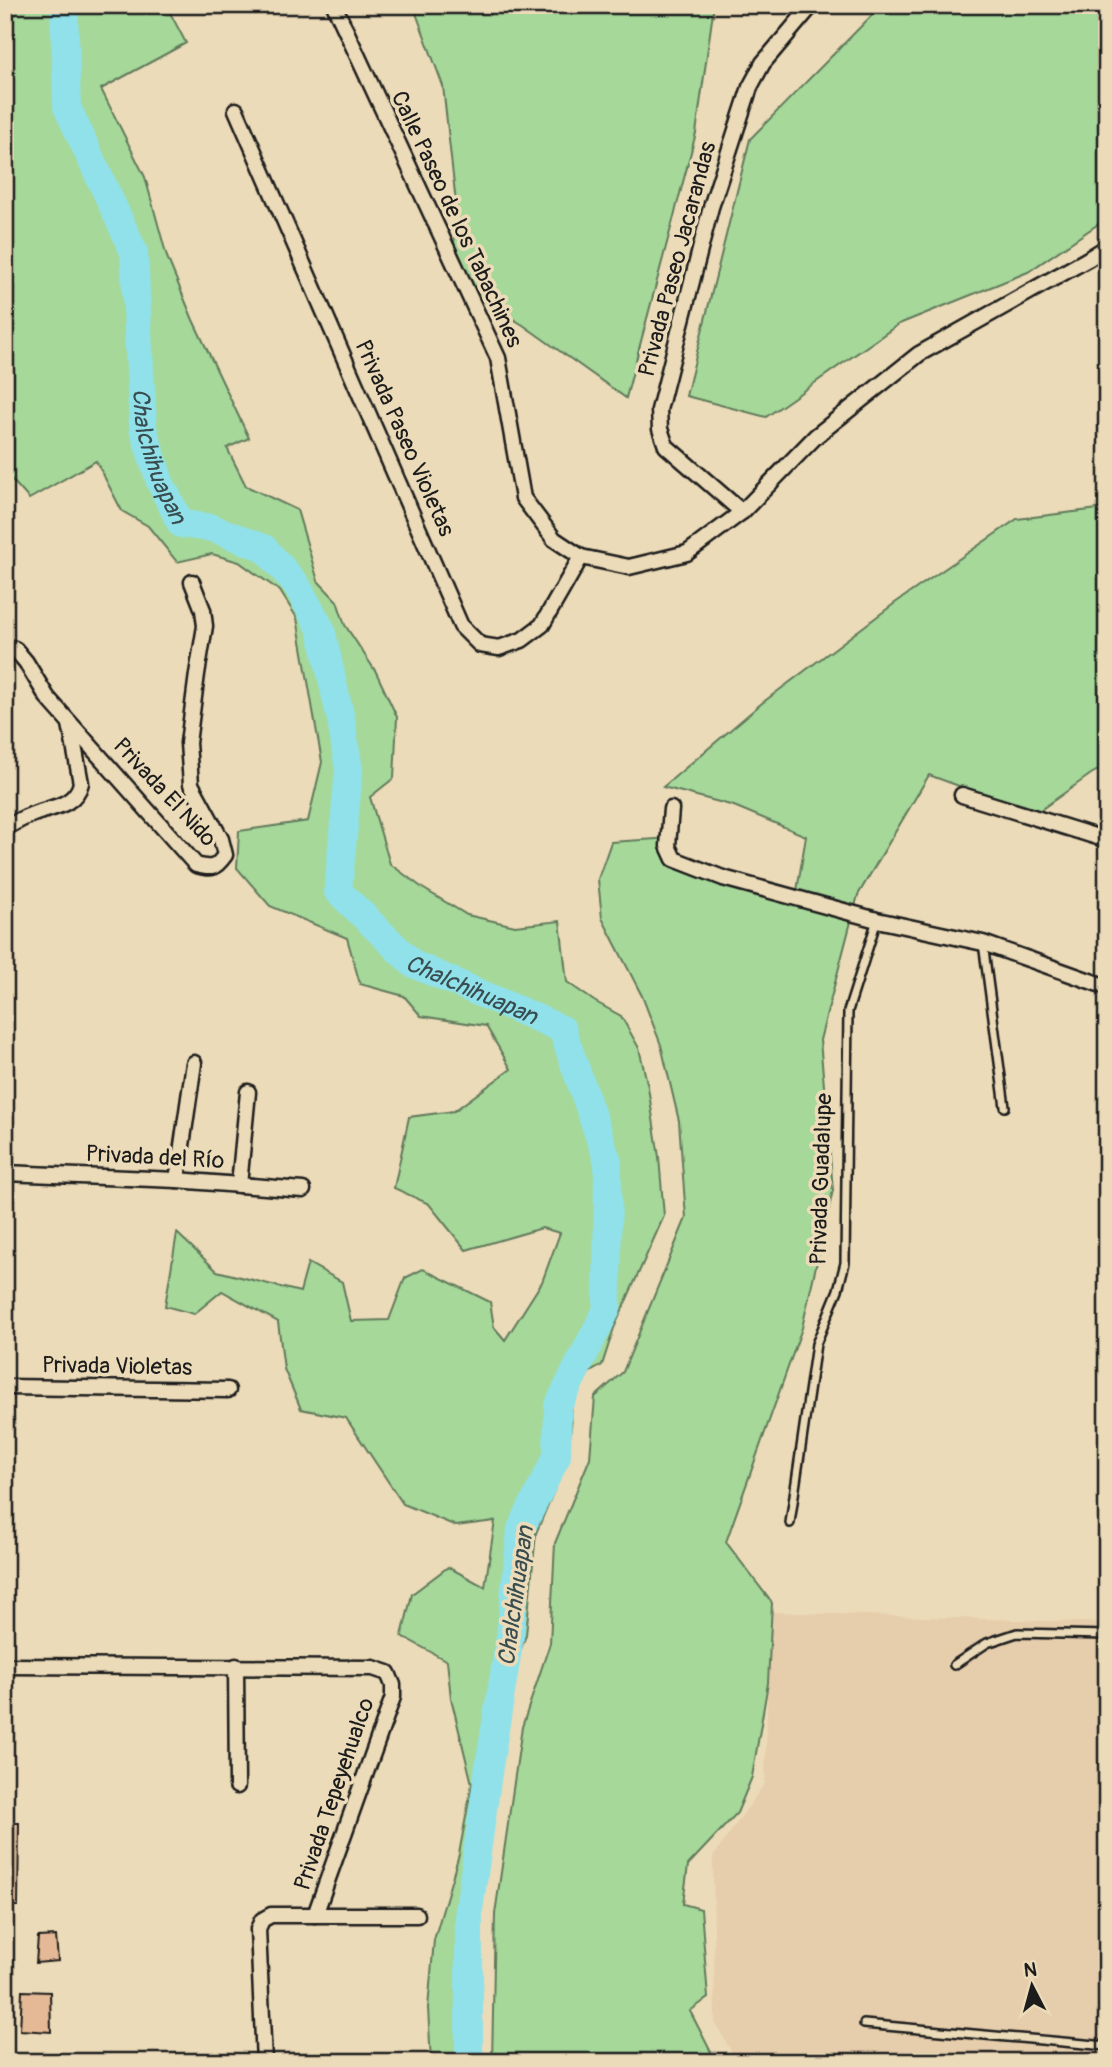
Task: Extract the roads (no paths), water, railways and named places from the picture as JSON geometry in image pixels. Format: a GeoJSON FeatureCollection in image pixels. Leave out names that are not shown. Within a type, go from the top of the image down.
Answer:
{"type":"FeatureCollection","features":[{"type":"Feature","properties":{"kind":"street","name":"Calle Paseo de los Tabachines"},"geometry":{"type":"LineString","coordinates":[[334,5],[498,358],[523,498],[554,539],[581,557],[629,567],[687,553],[742,512],[816,436],[919,354],[1107,247]]}},
{"type":"Feature","properties":{"kind":"street","name":"Privada Paseo Jacarandas"},"geometry":{"type":"LineString","coordinates":[[742,512],[666,446],[660,429],[659,410],[711,207],[750,87],[763,63],[812,5]]}},
{"type":"Feature","properties":{"kind":"street","name":"Privada Paseo Violetas"},"geometry":{"type":"LineString","coordinates":[[236,110],[461,626],[480,645],[499,648],[522,640],[542,625],[581,557]]}},
{"type":"Feature","properties":{"kind":"street","name":"Privada El Nido"},"geometry":{"type":"LineString","coordinates":[[70,724],[196,865],[210,868],[219,864],[225,855],[221,839],[191,784],[188,743],[205,626],[203,610],[192,582]]}},
{"type":"Feature","properties":{"kind":"street"},"geometry":{"type":"LineString","coordinates":[[5,646],[15,649],[26,662],[47,697],[70,724]]}},
{"type":"Feature","properties":{"kind":"street","name":"Privada El Nido"},"geometry":{"type":"LineString","coordinates":[[5,828],[31,814],[61,806],[79,793],[81,783],[70,724]]}},
{"type":"Feature","properties":{"kind":"street"},"geometry":{"type":"LineString","coordinates":[[962,795],[1107,840]]}},
{"type":"Feature","properties":{"kind":"street"},"geometry":{"type":"LineString","coordinates":[[671,809],[668,846],[674,859],[723,878],[877,920],[983,943],[1107,987]]}},
{"type":"Feature","properties":{"kind":"street"},"geometry":{"type":"LineString","coordinates":[[177,1180],[194,1063]]}},
{"type":"Feature","properties":{"kind":"street"},"geometry":{"type":"LineString","coordinates":[[239,1185],[248,1092]]}},
{"type":"Feature","properties":{"kind":"street","name":"Privada del Río"},"geometry":{"type":"LineString","coordinates":[[5,1173],[177,1180],[303,1189]]}},
{"type":"Feature","properties":{"kind":"street","name":"Privada Violetas"},"geometry":{"type":"LineString","coordinates":[[5,1387],[228,1390]]}},
{"type":"Feature","properties":{"kind":"street","name":"Privada Tepeyehualco"},"geometry":{"type":"LineString","coordinates":[[5,1666],[373,1668],[388,1673],[393,1685],[393,1697],[315,1915]]}},
{"type":"Feature","properties":{"kind":"street"},"geometry":{"type":"LineString","coordinates":[[236,1666],[237,1786]]}},
{"type":"Feature","properties":{"kind":"street"},"geometry":{"type":"LineString","coordinates":[[264,2062],[258,1929],[262,1920],[271,1915],[417,1915]]}},
{"type":"Feature","properties":{"kind":"lane","name":"Privada Guadalupe"},"geometry":{"type":"LineString","coordinates":[[790,1523],[816,1344],[838,1290],[845,1263],[848,1012],[877,920]]}},
{"type":"Feature","properties":{"kind":"lane"},"geometry":{"type":"LineString","coordinates":[[983,943],[1005,1108]]}},
{"type":"Feature","properties":{"kind":"lane"},"geometry":{"type":"LineString","coordinates":[[954,1665],[987,1643],[1017,1633],[1107,1635]]}},
{"type":"Feature","properties":{"kind":"lane"},"geometry":{"type":"LineString","coordinates":[[864,2024],[1107,2046]]}},
{"type":"Feature","properties":{"kind":"waterway","name":"Chalchihuapan"},"geometry":{"type":"LineString","coordinates":[[64,5],[67,107],[134,252],[143,428],[160,482],[181,524],[212,528],[264,548],[296,584],[321,629],[349,770],[338,891],[413,964],[562,1029],[608,1162],[607,1309],[558,1406],[557,1456],[521,1529],[510,1637],[469,1910],[469,2062]]}}]}
